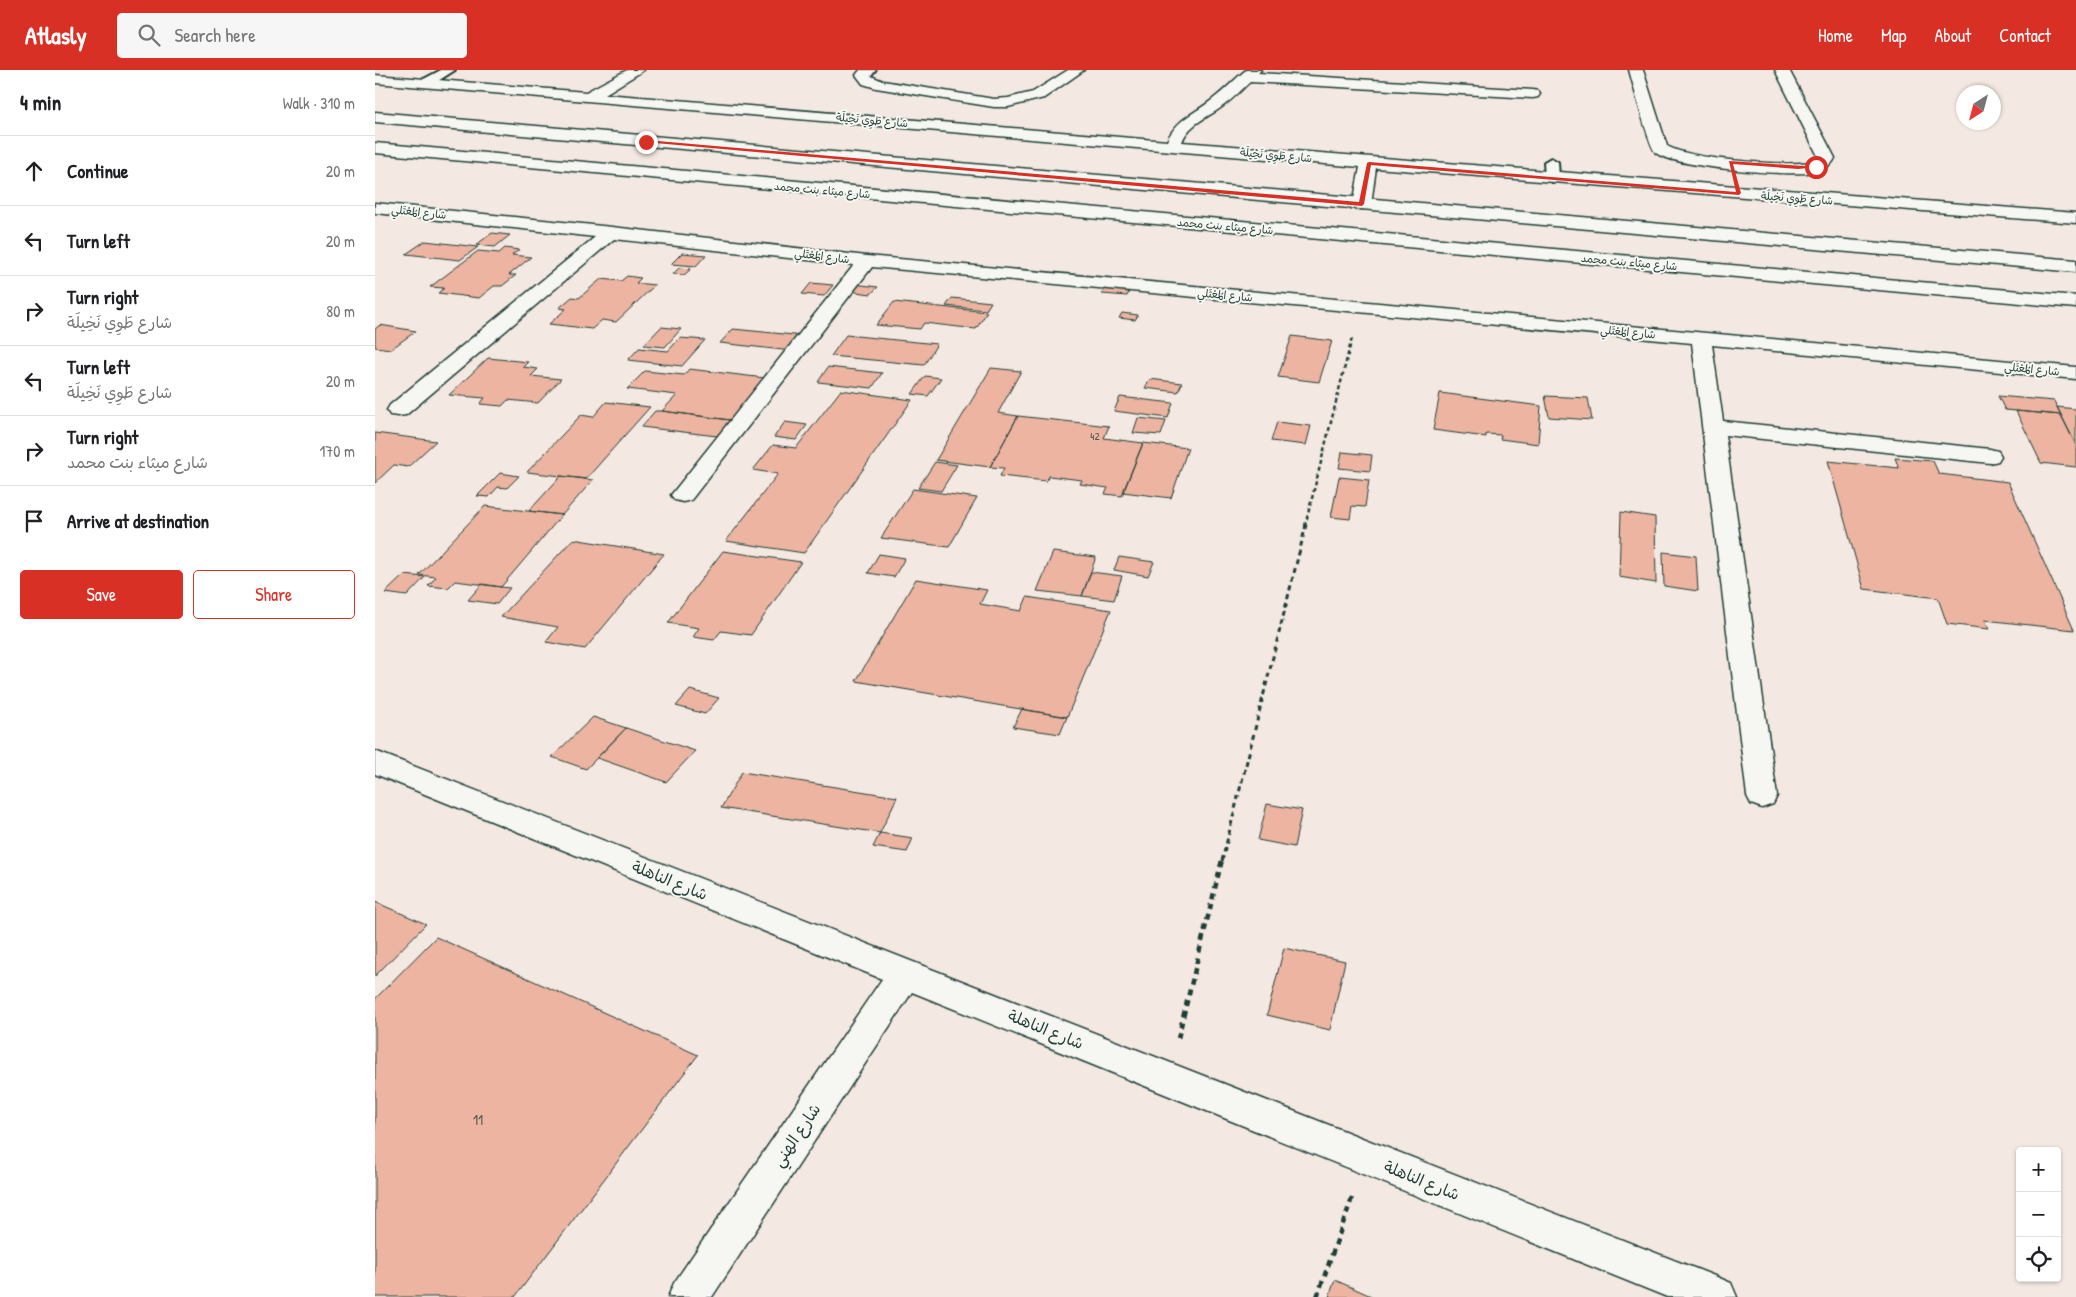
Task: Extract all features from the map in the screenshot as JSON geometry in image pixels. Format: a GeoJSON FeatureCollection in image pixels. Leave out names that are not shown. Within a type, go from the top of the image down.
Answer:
{"type":"FeatureCollection","features":[{"type":"Feature","properties":{"kind":"street"},"geometry":{"type":"LineString","coordinates":[[589,97],[637,70]]}},
{"type":"Feature","properties":{"kind":"street"},"geometry":{"type":"LineString","coordinates":[[869,70],[863,75],[868,81],[994,103],[1013,103],[1031,100],[1043,94],[1077,70]]}},
{"type":"Feature","properties":{"kind":"street"},"geometry":{"type":"LineString","coordinates":[[1636,70],[1660,149],[1678,158],[1808,168],[1816,167],[1826,162],[1827,158],[1782,70]]}},
{"type":"Feature","properties":{"kind":"street"},"geometry":{"type":"LineString","coordinates":[[1173,146],[1176,135],[1184,125],[1196,115],[1213,106],[1249,74],[1533,94]]}},
{"type":"Feature","properties":{"kind":"street","name":"شارع طَوِي نَخِيلَة"},"geometry":{"type":"LineString","coordinates":[[375,79],[895,122],[913,111],[1202,149],[1756,195],[2076,218]]}},
{"type":"Feature","properties":{"kind":"street"},"geometry":{"type":"LineString","coordinates":[[913,111],[935,93]]}},
{"type":"Feature","properties":{"kind":"street"},"geometry":{"type":"LineString","coordinates":[[913,111],[935,93]]}},
{"type":"Feature","properties":{"kind":"street"},"geometry":{"type":"LineString","coordinates":[[1202,149],[1210,130],[1213,106]]}},
{"type":"Feature","properties":{"kind":"street"},"geometry":{"type":"LineString","coordinates":[[375,117],[2076,266]]}},
{"type":"Feature","properties":{"kind":"street","name":"شارع ميثاء بنت محمد"},"geometry":{"type":"LineString","coordinates":[[375,148],[2076,302]]}},
{"type":"Feature","properties":{"kind":"street"},"geometry":{"type":"LineString","coordinates":[[1730,162],[1739,193]]}},
{"type":"Feature","properties":{"kind":"street"},"geometry":{"type":"LineString","coordinates":[[1362,204],[1369,163]]}},
{"type":"Feature","properties":{"kind":"street"},"geometry":{"type":"LineString","coordinates":[[1747,164],[1756,195]]}},
{"type":"Feature","properties":{"kind":"street","name":"شارع المُعْتَلي"},"geometry":{"type":"LineString","coordinates":[[375,208],[612,232],[867,261],[2076,373]]}},
{"type":"Feature","properties":{"kind":"street"},"geometry":{"type":"LineString","coordinates":[[398,410],[612,232]]}},
{"type":"Feature","properties":{"kind":"street"},"geometry":{"type":"LineString","coordinates":[[683,495],[867,261]]}},
{"type":"Feature","properties":{"kind":"street"},"geometry":{"type":"LineString","coordinates":[[1701,338],[1762,796]]}},
{"type":"Feature","properties":{"kind":"street"},"geometry":{"type":"LineString","coordinates":[[1713,428],[1990,456]]}},
{"type":"Feature","properties":{"kind":"street","name":"شارع الناهلة"},"geometry":{"type":"LineString","coordinates":[[375,762],[1717,1297]]}},
{"type":"Feature","properties":{"kind":"street","name":"شارع الهني"},"geometry":{"type":"LineString","coordinates":[[688,1297],[905,974]]}},
{"type":"Feature","properties":{"kind":"lane"},"geometry":{"type":"LineString","coordinates":[[426,83],[449,70]]}},
{"type":"Feature","properties":{"kind":"lane"},"geometry":{"type":"LineString","coordinates":[[1551,162],[1552,178]]}},
{"type":"Feature","properties":{"kind":"path"},"geometry":{"type":"LineString","coordinates":[[1169,1078],[1359,308]]}},
{"type":"Feature","properties":{"kind":"path"},"geometry":{"type":"LineString","coordinates":[[1317,1297],[1367,1158]]}},
{"type":"Feature","properties":{"kind":"building"},"geometry":{"type":"Polygon","coordinates":[[[492,233],[510,235],[495,247],[476,245],[492,233]]]}},
{"type":"Feature","properties":{"kind":"building"},"geometry":{"type":"Polygon","coordinates":[[[425,241],[478,247],[460,260],[406,254],[425,241]]]}},
{"type":"Feature","properties":{"kind":"building"},"geometry":{"type":"Polygon","coordinates":[[[505,248],[519,250],[512,255],[531,257],[509,275],[516,275],[502,286],[494,286],[479,298],[438,293],[444,288],[430,287],[478,251],[499,253],[505,248]]]}},
{"type":"Feature","properties":{"kind":"building"},"geometry":{"type":"Polygon","coordinates":[[[682,253],[706,255],[696,266],[671,264],[682,253]]]}},
{"type":"Feature","properties":{"kind":"building"},"geometry":{"type":"Polygon","coordinates":[[[679,268],[691,269],[684,275],[673,274],[679,268]]]}},
{"type":"Feature","properties":{"kind":"building"},"geometry":{"type":"Polygon","coordinates":[[[627,276],[641,278],[636,283],[655,285],[616,322],[602,320],[592,329],[549,324],[566,309],[559,308],[572,297],[579,298],[601,279],[621,281],[627,276]]]}},
{"type":"Feature","properties":{"kind":"building"},"geometry":{"type":"Polygon","coordinates":[[[811,283],[833,285],[824,296],[802,294],[811,283]]]}},
{"type":"Feature","properties":{"kind":"building"},"geometry":{"type":"Polygon","coordinates":[[[854,284],[878,287],[871,294],[848,291],[854,284]]]}},
{"type":"Feature","properties":{"kind":"building"},"geometry":{"type":"Polygon","coordinates":[[[1105,286],[1131,288],[1127,296],[1102,294],[1105,286]]]}},
{"type":"Feature","properties":{"kind":"building"},"geometry":{"type":"Polygon","coordinates":[[[952,298],[991,302],[986,310],[946,306],[952,298]]]}},
{"type":"Feature","properties":{"kind":"building"},"geometry":{"type":"Polygon","coordinates":[[[894,302],[987,312],[976,329],[924,323],[920,329],[876,325],[894,302]]]}},
{"type":"Feature","properties":{"kind":"building"},"geometry":{"type":"Polygon","coordinates":[[[1122,313],[1138,315],[1135,320],[1119,318],[1122,313]]]}},
{"type":"Feature","properties":{"kind":"building"},"geometry":{"type":"Polygon","coordinates":[[[380,325],[416,331],[391,349],[375,347],[375,329],[380,325]]]}},
{"type":"Feature","properties":{"kind":"building"},"geometry":{"type":"Polygon","coordinates":[[[661,327],[681,329],[665,347],[644,345],[661,327]]]}},
{"type":"Feature","properties":{"kind":"building"},"geometry":{"type":"Polygon","coordinates":[[[733,329],[804,336],[792,351],[720,343],[733,329]]]}},
{"type":"Feature","properties":{"kind":"building"},"geometry":{"type":"Polygon","coordinates":[[[846,335],[937,344],[924,365],[831,356],[846,335]]]}},
{"type":"Feature","properties":{"kind":"building"},"geometry":{"type":"Polygon","coordinates":[[[1292,336],[1332,341],[1319,382],[1278,377],[1292,336]]]}},
{"type":"Feature","properties":{"kind":"building"},"geometry":{"type":"Polygon","coordinates":[[[680,338],[705,340],[682,366],[628,360],[639,348],[668,351],[680,338]]]}},
{"type":"Feature","properties":{"kind":"building"},"geometry":{"type":"Polygon","coordinates":[[[488,358],[528,362],[523,367],[538,369],[531,376],[561,379],[538,403],[508,400],[502,406],[480,404],[485,398],[449,395],[488,358]]]}},
{"type":"Feature","properties":{"kind":"building"},"geometry":{"type":"Polygon","coordinates":[[[828,367],[882,373],[872,388],[818,382],[828,367]]]}},
{"type":"Feature","properties":{"kind":"building"},"geometry":{"type":"Polygon","coordinates":[[[991,368],[1021,371],[998,413],[1018,416],[990,467],[936,460],[991,368]]]}},
{"type":"Feature","properties":{"kind":"building"},"geometry":{"type":"Polygon","coordinates":[[[689,369],[765,378],[730,420],[662,411],[677,395],[627,389],[645,371],[684,375],[689,369]]]}},
{"type":"Feature","properties":{"kind":"building"},"geometry":{"type":"Polygon","coordinates":[[[925,376],[941,378],[928,396],[912,394],[925,376]]]}},
{"type":"Feature","properties":{"kind":"building"},"geometry":{"type":"Polygon","coordinates":[[[1150,379],[1182,383],[1178,392],[1145,388],[1150,379]]]}},
{"type":"Feature","properties":{"kind":"building"},"geometry":{"type":"Polygon","coordinates":[[[841,390],[912,400],[804,553],[726,541],[778,474],[753,470],[773,445],[796,448],[841,390]]]}},
{"type":"Feature","properties":{"kind":"building"},"geometry":{"type":"Polygon","coordinates":[[[1440,393],[1541,406],[1538,444],[1500,439],[1501,435],[1486,434],[1486,437],[1433,430],[1440,393]]]}},
{"type":"Feature","properties":{"kind":"building"},"geometry":{"type":"Polygon","coordinates":[[[1545,396],[1588,398],[1592,420],[1549,417],[1545,396]]]}},
{"type":"Feature","properties":{"kind":"building"},"geometry":{"type":"Polygon","coordinates":[[[1998,396],[2054,401],[2061,415],[2005,410],[1998,396]]]}},
{"type":"Feature","properties":{"kind":"building"},"geometry":{"type":"Polygon","coordinates":[[[1120,397],[1173,403],[1168,418],[1114,411],[1120,397]]]}},
{"type":"Feature","properties":{"kind":"building"},"geometry":{"type":"Polygon","coordinates":[[[606,402],[650,407],[586,479],[527,472],[581,415],[593,417],[606,402]]]}},
{"type":"Feature","properties":{"kind":"building"},"geometry":{"type":"Polygon","coordinates":[[[2057,407],[2076,409],[2076,445],[2057,407]]]}},
{"type":"Feature","properties":{"kind":"building"},"geometry":{"type":"Polygon","coordinates":[[[655,411],[730,420],[717,436],[641,427],[655,411]]]}},
{"type":"Feature","properties":{"kind":"building"},"geometry":{"type":"Polygon","coordinates":[[[2016,411],[2061,415],[2076,445],[2076,467],[2041,463],[2016,411]]]}},
{"type":"Feature","properties":{"kind":"building"},"geometry":{"type":"Polygon","coordinates":[[[1018,416],[1109,426],[1104,438],[1143,443],[1122,496],[1105,494],[1108,488],[1080,484],[1082,480],[1049,476],[1046,481],[1000,476],[1004,468],[990,467],[1018,416]]]}},
{"type":"Feature","properties":{"kind":"building"},"geometry":{"type":"Polygon","coordinates":[[[1138,418],[1166,421],[1161,435],[1133,433],[1138,418]]]}},
{"type":"Feature","properties":{"kind":"building"},"geometry":{"type":"Polygon","coordinates":[[[785,422],[807,425],[796,440],[774,437],[785,422]]]}},
{"type":"Feature","properties":{"kind":"building"},"geometry":{"type":"Polygon","coordinates":[[[1277,422],[1311,426],[1306,445],[1271,441],[1277,422]]]}},
{"type":"Feature","properties":{"kind":"building"},"geometry":{"type":"Polygon","coordinates":[[[375,433],[436,441],[408,467],[394,465],[375,483],[375,433]]]}},
{"type":"Feature","properties":{"kind":"building"},"geometry":{"type":"Polygon","coordinates":[[[1143,443],[1188,448],[1171,498],[1123,492],[1143,443]]]}},
{"type":"Feature","properties":{"kind":"building"},"geometry":{"type":"Polygon","coordinates":[[[1342,452],[1372,455],[1370,471],[1339,468],[1342,452]]]}},
{"type":"Feature","properties":{"kind":"building"},"geometry":{"type":"Polygon","coordinates":[[[1895,458],[1933,461],[1939,474],[2008,482],[2074,630],[1985,620],[1989,629],[1947,624],[1938,598],[1864,589],[1828,461],[1899,468],[1895,458]]]}},
{"type":"Feature","properties":{"kind":"building"},"geometry":{"type":"Polygon","coordinates":[[[935,462],[957,465],[941,491],[918,488],[935,462]]]}},
{"type":"Feature","properties":{"kind":"building"},"geometry":{"type":"Polygon","coordinates":[[[500,473],[519,476],[507,488],[498,487],[489,497],[477,496],[500,473]]]}},
{"type":"Feature","properties":{"kind":"building"},"geometry":{"type":"Polygon","coordinates":[[[561,476],[593,480],[562,515],[529,511],[561,476]]]}},
{"type":"Feature","properties":{"kind":"building"},"geometry":{"type":"Polygon","coordinates":[[[1339,477],[1369,480],[1365,507],[1352,506],[1350,519],[1331,517],[1339,477]]]}},
{"type":"Feature","properties":{"kind":"building"},"geometry":{"type":"Polygon","coordinates":[[[913,489],[977,498],[949,547],[881,538],[913,489]]]}},
{"type":"Feature","properties":{"kind":"building"},"geometry":{"type":"Polygon","coordinates":[[[485,506],[562,515],[501,587],[455,581],[448,588],[428,586],[436,577],[419,575],[485,506]]]}},
{"type":"Feature","properties":{"kind":"building"},"geometry":{"type":"Polygon","coordinates":[[[1621,512],[1655,517],[1656,583],[1619,577],[1621,512]]]}},
{"type":"Feature","properties":{"kind":"building"},"geometry":{"type":"Polygon","coordinates":[[[573,539],[664,554],[585,649],[546,642],[558,627],[501,617],[573,539]]]}},
{"type":"Feature","properties":{"kind":"building"},"geometry":{"type":"Polygon","coordinates":[[[723,551],[801,562],[751,635],[721,631],[714,640],[693,637],[699,628],[668,623],[723,551]]]}},
{"type":"Feature","properties":{"kind":"building"},"geometry":{"type":"Polygon","coordinates":[[[1053,552],[1096,557],[1082,596],[1037,591],[1053,552]]]}},
{"type":"Feature","properties":{"kind":"building"},"geometry":{"type":"Polygon","coordinates":[[[1663,552],[1696,556],[1698,591],[1664,586],[1663,552]]]}},
{"type":"Feature","properties":{"kind":"building"},"geometry":{"type":"Polygon","coordinates":[[[879,554],[905,558],[894,577],[868,573],[879,554]]]}},
{"type":"Feature","properties":{"kind":"building"},"geometry":{"type":"Polygon","coordinates":[[[1119,557],[1154,562],[1148,576],[1114,570],[1119,557]]]}},
{"type":"Feature","properties":{"kind":"building"},"geometry":{"type":"Polygon","coordinates":[[[1091,572],[1122,576],[1114,600],[1082,596],[1091,572]]]}},
{"type":"Feature","properties":{"kind":"building"},"geometry":{"type":"Polygon","coordinates":[[[404,575],[425,577],[407,596],[385,593],[404,575]]]}},
{"type":"Feature","properties":{"kind":"building"},"geometry":{"type":"Polygon","coordinates":[[[916,579],[987,590],[980,604],[1021,611],[1027,597],[1111,610],[1067,717],[856,681],[916,579]]]}},
{"type":"Feature","properties":{"kind":"building"},"geometry":{"type":"Polygon","coordinates":[[[482,584],[510,588],[497,604],[468,600],[482,584]]]}},
{"type":"Feature","properties":{"kind":"building"},"geometry":{"type":"Polygon","coordinates":[[[690,690],[719,698],[705,714],[676,706],[690,690]]]}},
{"type":"Feature","properties":{"kind":"building"},"geometry":{"type":"Polygon","coordinates":[[[1022,709],[1067,717],[1060,734],[1013,727],[1022,709]]]}},
{"type":"Feature","properties":{"kind":"building"},"geometry":{"type":"Polygon","coordinates":[[[593,717],[626,728],[586,769],[552,757],[593,717]]]}},
{"type":"Feature","properties":{"kind":"building"},"geometry":{"type":"Polygon","coordinates":[[[626,728],[695,751],[666,782],[597,758],[626,728]]]}},
{"type":"Feature","properties":{"kind":"building"},"geometry":{"type":"Polygon","coordinates":[[[742,772],[897,797],[880,833],[721,808],[742,772]]]}},
{"type":"Feature","properties":{"kind":"building"},"geometry":{"type":"Polygon","coordinates":[[[1267,804],[1302,810],[1294,847],[1258,840],[1267,804]]]}},
{"type":"Feature","properties":{"kind":"building"},"geometry":{"type":"Polygon","coordinates":[[[880,833],[913,838],[907,852],[873,847],[880,833]]]}},
{"type":"Feature","properties":{"kind":"building"},"geometry":{"type":"Polygon","coordinates":[[[375,902],[426,924],[375,976],[375,902]]]}},
{"type":"Feature","properties":{"kind":"building"},"geometry":{"type":"Polygon","coordinates":[[[436,937],[698,1055],[515,1297],[375,1297],[375,999],[436,937]]]}},
{"type":"Feature","properties":{"kind":"building"},"geometry":{"type":"Polygon","coordinates":[[[1284,948],[1345,961],[1330,1030],[1267,1015],[1284,948]]]}},
{"type":"Feature","properties":{"kind":"building"},"geometry":{"type":"Polygon","coordinates":[[[1335,1280],[1371,1296],[1371,1297],[1329,1297],[1335,1280]]]}},
{"type":"Feature","properties":{"kind":"route"},"geometry":{"type":"LineString","coordinates":[[646,142],[1362,204],[1369,163],[1739,193],[1730,162],[1798,168],[1816,167]]}}]}
